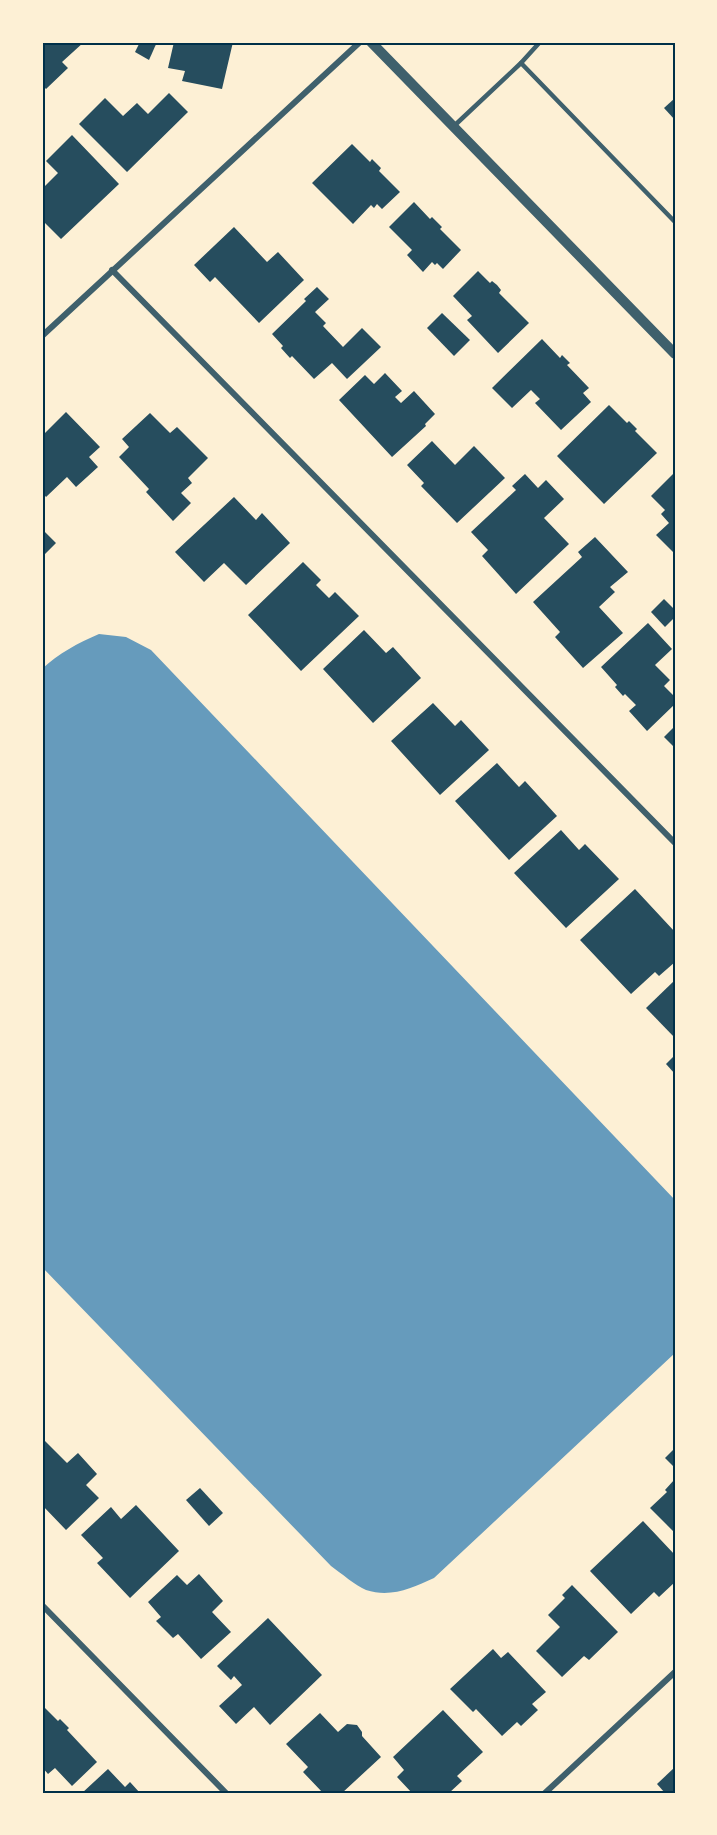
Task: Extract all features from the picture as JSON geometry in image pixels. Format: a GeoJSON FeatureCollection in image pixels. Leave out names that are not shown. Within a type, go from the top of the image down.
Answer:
{"type":"FeatureCollection","features":[{"type":"Feature","properties":{"kind":"street"},"geometry":{"type":"LineString","coordinates":[[42,336],[360,42]]}},
{"type":"Feature","properties":{"kind":"street"},"geometry":{"type":"LineString","coordinates":[[371,42],[675,354]]}},
{"type":"Feature","properties":{"kind":"street"},"geometry":{"type":"LineString","coordinates":[[112,270],[675,843]]}},
{"type":"Feature","properties":{"kind":"street"},"geometry":{"type":"LineString","coordinates":[[42,1605],[226,1793]]}},
{"type":"Feature","properties":{"kind":"street"},"geometry":{"type":"LineString","coordinates":[[545,1793],[675,1672]]}},
{"type":"Feature","properties":{"kind":"lane"},"geometry":{"type":"LineString","coordinates":[[453,127],[540,42]]}},
{"type":"Feature","properties":{"kind":"lane"},"geometry":{"type":"LineString","coordinates":[[521,63],[675,222]]}},
{"type":"Feature","properties":{"kind":"water"},"geometry":{"type":"Polygon","coordinates":[[[99,634],[126,637],[151,650],[675,1200],[675,1353],[434,1578],[409,1588],[384,1593],[366,1590],[331,1566],[42,1267],[42,669],[69,649],[99,634]]]}},
{"type":"Feature","properties":{"kind":"building"},"geometry":{"type":"Polygon","coordinates":[[[42,42],[84,42],[62,62],[68,68],[46,89],[42,85],[42,42]]]}},
{"type":"Feature","properties":{"kind":"building"},"geometry":{"type":"Polygon","coordinates":[[[140,42],[157,42],[149,60],[135,52],[140,42]]]}},
{"type":"Feature","properties":{"kind":"building"},"geometry":{"type":"Polygon","coordinates":[[[174,42],[233,42],[222,89],[182,81],[185,71],[168,68],[174,42]]]}},
{"type":"Feature","properties":{"kind":"building"},"geometry":{"type":"Polygon","coordinates":[[[169,93],[188,112],[127,172],[79,124],[105,98],[123,116],[137,103],[148,114],[169,93]]]}},
{"type":"Feature","properties":{"kind":"building"},"geometry":{"type":"Polygon","coordinates":[[[675,98],[675,120],[664,108],[675,98]]]}},
{"type":"Feature","properties":{"kind":"building"},"geometry":{"type":"Polygon","coordinates":[[[72,135],[119,184],[61,239],[42,220],[42,189],[58,173],[46,161],[72,135]]]}},
{"type":"Feature","properties":{"kind":"building"},"geometry":{"type":"Polygon","coordinates":[[[352,144],[370,162],[372,159],[381,168],[379,171],[400,192],[382,209],[377,204],[374,208],[371,205],[353,224],[312,183],[352,144]]]}},
{"type":"Feature","properties":{"kind":"building"},"geometry":{"type":"Polygon","coordinates":[[[414,202],[430,219],[432,217],[442,227],[440,229],[461,250],[443,269],[437,263],[435,265],[432,262],[423,272],[407,255],[412,250],[389,227],[414,202]]]}},
{"type":"Feature","properties":{"kind":"building"},"geometry":{"type":"Polygon","coordinates":[[[234,227],[267,262],[278,252],[304,280],[259,323],[215,277],[210,282],[194,265],[234,227]]]}},
{"type":"Feature","properties":{"kind":"building"},"geometry":{"type":"Polygon","coordinates":[[[478,271],[490,283],[492,281],[497,285],[501,290],[499,293],[529,323],[498,353],[467,320],[472,316],[453,296],[478,271]]]}},
{"type":"Feature","properties":{"kind":"building"},"geometry":{"type":"Polygon","coordinates":[[[317,287],[329,299],[315,312],[326,323],[323,326],[343,347],[362,328],[381,347],[347,379],[332,363],[314,379],[292,356],[290,358],[272,334],[317,287]]]}},
{"type":"Feature","properties":{"kind":"building"},"geometry":{"type":"Polygon","coordinates":[[[442,313],[470,340],[454,356],[427,328],[442,313]]]}},
{"type":"Feature","properties":{"kind":"building"},"geometry":{"type":"Polygon","coordinates":[[[542,339],[560,358],[562,355],[570,363],[567,365],[589,388],[583,393],[591,402],[561,430],[535,403],[540,399],[531,390],[512,408],[492,388],[542,339]]]}},
{"type":"Feature","properties":{"kind":"building"},"geometry":{"type":"Polygon","coordinates":[[[385,373],[402,391],[395,397],[401,403],[414,391],[435,414],[425,424],[426,426],[392,457],[339,400],[365,375],[374,384],[385,373]]]}},
{"type":"Feature","properties":{"kind":"building"},"geometry":{"type":"Polygon","coordinates":[[[609,405],[627,423],[629,421],[637,429],[635,431],[657,453],[604,504],[557,456],[609,405]]]}},
{"type":"Feature","properties":{"kind":"building"},"geometry":{"type":"Polygon","coordinates":[[[66,412],[100,447],[89,457],[98,467],[76,487],[67,477],[46,497],[42,492],[42,436],[66,412]]]}},
{"type":"Feature","properties":{"kind":"building"},"geometry":{"type":"Polygon","coordinates":[[[150,413],[170,433],[177,427],[208,458],[188,478],[192,483],[181,493],[191,503],[173,521],[146,492],[149,489],[119,457],[129,447],[122,439],[150,413]]]}},
{"type":"Feature","properties":{"kind":"building"},"geometry":{"type":"Polygon","coordinates":[[[432,441],[455,465],[474,446],[505,478],[457,523],[421,486],[424,483],[407,465],[432,441]]]}},
{"type":"Feature","properties":{"kind":"building"},"geometry":{"type":"Polygon","coordinates":[[[675,472],[675,554],[656,535],[669,523],[661,514],[665,510],[651,496],[675,472]]]}},
{"type":"Feature","properties":{"kind":"building"},"geometry":{"type":"Polygon","coordinates":[[[525,474],[538,488],[546,480],[564,499],[544,518],[569,544],[516,594],[482,556],[488,550],[471,532],[516,490],[512,486],[525,474]]]}},
{"type":"Feature","properties":{"kind":"building"},"geometry":{"type":"Polygon","coordinates":[[[234,497],[256,520],[262,513],[290,543],[246,585],[224,563],[204,582],[175,552],[234,497]]]}},
{"type":"Feature","properties":{"kind":"building"},"geometry":{"type":"Polygon","coordinates":[[[42,529],[56,543],[42,557],[42,529]]]}},
{"type":"Feature","properties":{"kind":"building"},"geometry":{"type":"Polygon","coordinates":[[[595,537],[628,572],[610,587],[615,592],[599,607],[623,633],[583,668],[555,637],[560,632],[533,602],[582,557],[578,552],[595,537]]]}},
{"type":"Feature","properties":{"kind":"building"},"geometry":{"type":"Polygon","coordinates":[[[303,562],[321,580],[316,585],[329,598],[335,592],[359,616],[301,671],[248,615],[303,562]]]}},
{"type":"Feature","properties":{"kind":"building"},"geometry":{"type":"Polygon","coordinates":[[[664,599],[675,610],[675,617],[665,627],[651,612],[664,599]]]}},
{"type":"Feature","properties":{"kind":"building"},"geometry":{"type":"Polygon","coordinates":[[[648,623],[672,649],[655,665],[670,680],[664,686],[675,697],[675,704],[647,731],[629,711],[636,705],[625,694],[623,696],[615,687],[617,685],[601,667],[648,623]]]}},
{"type":"Feature","properties":{"kind":"building"},"geometry":{"type":"Polygon","coordinates":[[[364,630],[386,653],[393,647],[421,678],[373,723],[323,669],[364,630]]]}},
{"type":"Feature","properties":{"kind":"building"},"geometry":{"type":"Polygon","coordinates":[[[433,703],[455,726],[461,720],[489,750],[440,795],[391,741],[433,703]]]}},
{"type":"Feature","properties":{"kind":"building"},"geometry":{"type":"Polygon","coordinates":[[[675,726],[675,748],[664,737],[675,726]]]}},
{"type":"Feature","properties":{"kind":"building"},"geometry":{"type":"Polygon","coordinates":[[[497,763],[519,787],[525,781],[557,816],[509,860],[455,801],[497,763]]]}},
{"type":"Feature","properties":{"kind":"building"},"geometry":{"type":"Polygon","coordinates":[[[561,830],[579,850],[585,844],[619,879],[566,928],[514,873],[561,830]]]}},
{"type":"Feature","properties":{"kind":"building"},"geometry":{"type":"Polygon","coordinates":[[[635,889],[675,932],[675,962],[659,976],[655,972],[631,994],[580,940],[635,889]]]}},
{"type":"Feature","properties":{"kind":"building"},"geometry":{"type":"Polygon","coordinates":[[[675,980],[675,1038],[646,1008],[675,980]]]}},
{"type":"Feature","properties":{"kind":"building"},"geometry":{"type":"Polygon","coordinates":[[[675,1055],[675,1074],[666,1064],[675,1055]]]}},
{"type":"Feature","properties":{"kind":"building"},"geometry":{"type":"Polygon","coordinates":[[[45,1441],[67,1463],[78,1453],[97,1474],[86,1485],[99,1498],[66,1530],[42,1505],[42,1444],[45,1441]]]}},
{"type":"Feature","properties":{"kind":"building"},"geometry":{"type":"Polygon","coordinates":[[[675,1448],[675,1468],[665,1458],[675,1448]]]}},
{"type":"Feature","properties":{"kind":"building"},"geometry":{"type":"Polygon","coordinates":[[[674,1480],[675,1533],[650,1508],[667,1492],[665,1490],[674,1480]]]}},
{"type":"Feature","properties":{"kind":"building"},"geometry":{"type":"Polygon","coordinates":[[[200,1488],[223,1513],[209,1526],[186,1500],[200,1488]]]}},
{"type":"Feature","properties":{"kind":"building"},"geometry":{"type":"Polygon","coordinates":[[[136,1505],[179,1551],[130,1598],[97,1563],[103,1558],[81,1535],[111,1507],[121,1519],[136,1505]]]}},
{"type":"Feature","properties":{"kind":"building"},"geometry":{"type":"Polygon","coordinates":[[[643,1521],[675,1555],[675,1582],[659,1597],[654,1592],[631,1614],[590,1571],[643,1521]]]}},
{"type":"Feature","properties":{"kind":"building"},"geometry":{"type":"Polygon","coordinates":[[[199,1574],[223,1601],[212,1612],[231,1632],[201,1659],[178,1634],[173,1638],[156,1621],[161,1617],[148,1602],[177,1575],[187,1585],[199,1574]]]}},
{"type":"Feature","properties":{"kind":"building"},"geometry":{"type":"Polygon","coordinates":[[[572,1585],[618,1632],[589,1660],[584,1656],[562,1677],[536,1651],[560,1627],[548,1615],[565,1598],[562,1595],[572,1585]]]}},
{"type":"Feature","properties":{"kind":"building"},"geometry":{"type":"Polygon","coordinates":[[[268,1618],[322,1675],[270,1725],[254,1707],[236,1724],[219,1706],[242,1685],[234,1676],[231,1680],[217,1666],[268,1618]]]}},
{"type":"Feature","properties":{"kind":"building"},"geometry":{"type":"Polygon","coordinates":[[[493,1649],[501,1658],[508,1652],[546,1692],[532,1704],[538,1710],[521,1726],[517,1722],[502,1736],[476,1709],[473,1712],[450,1689],[493,1649]]]}},
{"type":"Feature","properties":{"kind":"building"},"geometry":{"type":"Polygon","coordinates":[[[42,1705],[58,1721],[60,1719],[69,1728],[67,1730],[97,1762],[72,1786],[55,1768],[48,1774],[42,1767],[42,1705]]]}},
{"type":"Feature","properties":{"kind":"building"},"geometry":{"type":"Polygon","coordinates":[[[443,1710],[483,1752],[457,1776],[462,1781],[449,1793],[439,1791],[437,1793],[412,1793],[397,1777],[404,1770],[393,1757],[443,1710]]]}},
{"type":"Feature","properties":{"kind":"building"},"geometry":{"type":"Polygon","coordinates":[[[320,1713],[338,1732],[347,1724],[357,1725],[362,1736],[381,1757],[342,1793],[323,1793],[303,1772],[308,1767],[286,1744],[320,1713]]]}},
{"type":"Feature","properties":{"kind":"building"},"geometry":{"type":"Polygon","coordinates":[[[675,1767],[675,1793],[665,1793],[657,1784],[675,1767]]]}},
{"type":"Feature","properties":{"kind":"building"},"geometry":{"type":"Polygon","coordinates":[[[108,1769],[125,1787],[130,1782],[140,1793],[82,1793],[108,1769]]]}}]}
